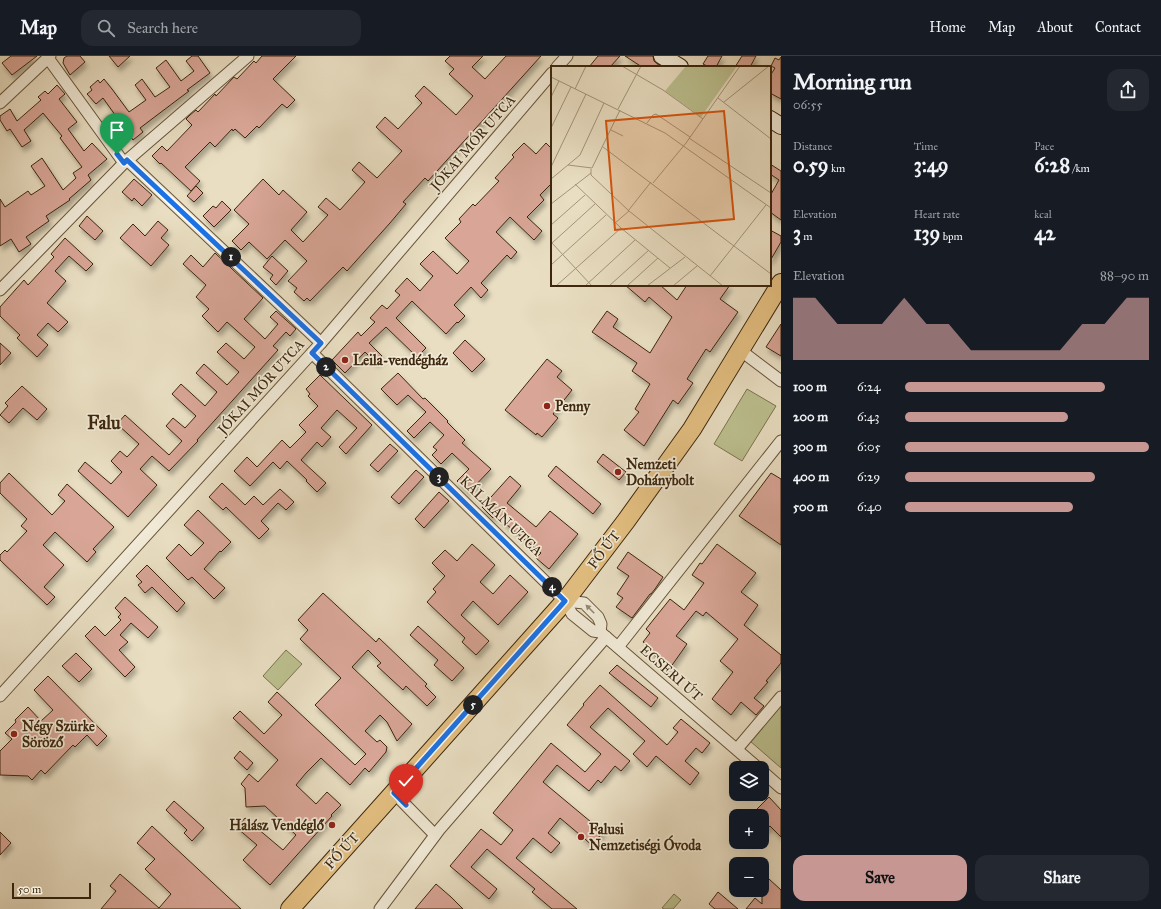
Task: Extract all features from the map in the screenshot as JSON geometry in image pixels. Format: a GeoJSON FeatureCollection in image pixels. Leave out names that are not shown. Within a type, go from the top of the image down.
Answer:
{"type":"FeatureCollection","features":[{"type":"Feature","properties":{"kind":"main road"},"geometry":{"type":"LineString","coordinates":[[662,56],[678,66]]}},
{"type":"Feature","properties":{"kind":"main road"},"geometry":{"type":"LineString","coordinates":[[771,121],[781,126]]}},
{"type":"Feature","properties":{"kind":"main road","name":"FŐ ÚT"},"geometry":{"type":"LineString","coordinates":[[290,909],[565,601],[591,569],[692,429],[781,283]]}},
{"type":"Feature","properties":{"kind":"street"},"geometry":{"type":"LineString","coordinates":[[0,290],[126,161],[248,56]]}},
{"type":"Feature","properties":{"kind":"street"},"geometry":{"type":"LineString","coordinates":[[558,66],[567,56]]}},
{"type":"Feature","properties":{"kind":"street"},"geometry":{"type":"LineString","coordinates":[[2,95],[49,57],[126,161],[321,343]]}},
{"type":"Feature","properties":{"kind":"street","name":"JÓKAI MÓR UTCA"},"geometry":{"type":"LineString","coordinates":[[0,696],[321,343],[551,74]]}},
{"type":"Feature","properties":{"kind":"street"},"geometry":{"type":"LineString","coordinates":[[740,350],[781,381]]}},
{"type":"Feature","properties":{"kind":"street","name":"KÁLMÁN UTCA"},"geometry":{"type":"LineString","coordinates":[[312,353],[565,601]]}},
{"type":"Feature","properties":{"kind":"street"},"geometry":{"type":"LineString","coordinates":[[618,647],[781,441]]}},
{"type":"Feature","properties":{"kind":"street"},"geometry":{"type":"LineString","coordinates":[[380,909],[435,835],[603,635],[598,617],[584,603],[565,601]]}},
{"type":"Feature","properties":{"kind":"street","name":"ECSERI ÚT"},"geometry":{"type":"LineString","coordinates":[[565,601],[572,614],[592,630],[603,635],[618,647],[750,761]]}},
{"type":"Feature","properties":{"kind":"street"},"geometry":{"type":"LineString","coordinates":[[737,749],[781,697]]}},
{"type":"Feature","properties":{"kind":"street"},"geometry":{"type":"LineString","coordinates":[[769,777],[781,788]]}},
{"type":"Feature","properties":{"kind":"street"},"geometry":{"type":"LineString","coordinates":[[394,793],[435,835]]}},
{"type":"Feature","properties":{"kind":"green space"},"geometry":{"type":"Polygon","coordinates":[[[747,389],[776,406],[742,461],[714,444],[747,389]]]}},
{"type":"Feature","properties":{"kind":"green space"},"geometry":{"type":"Polygon","coordinates":[[[286,650],[302,664],[278,690],[263,676],[286,650]]]}},
{"type":"Feature","properties":{"kind":"green space"},"geometry":{"type":"Polygon","coordinates":[[[781,705],[781,768],[750,741],[781,705]]]}},
{"type":"Feature","properties":{"kind":"green space"},"geometry":{"type":"Polygon","coordinates":[[[674,894],[681,900],[673,909],[662,908],[674,894]]]}},
{"type":"Feature","properties":{"kind":"building"},"geometry":{"type":"Polygon","coordinates":[[[11,56],[37,56],[12,75],[2,63],[11,56]]]}},
{"type":"Feature","properties":{"kind":"building"},"geometry":{"type":"Polygon","coordinates":[[[67,56],[80,56],[85,62],[70,75],[63,63],[64,58],[67,56]]]}},
{"type":"Feature","properties":{"kind":"building"},"geometry":{"type":"Polygon","coordinates":[[[109,56],[130,56],[118,67],[109,56]]]}},
{"type":"Feature","properties":{"kind":"building"},"geometry":{"type":"Polygon","coordinates":[[[192,56],[198,56],[210,73],[140,128],[143,132],[133,140],[103,98],[96,104],[87,94],[92,90],[90,87],[98,80],[100,83],[104,79],[129,112],[146,100],[135,85],[142,79],[155,97],[170,87],[156,68],[166,60],[181,81],[194,71],[186,61],[192,56]]]}},
{"type":"Feature","properties":{"kind":"building"},"geometry":{"type":"Polygon","coordinates":[[[262,56],[296,56],[273,79],[295,100],[287,108],[282,104],[259,128],[257,126],[245,138],[235,129],[233,131],[232,129],[215,147],[210,142],[185,167],[200,181],[191,191],[152,156],[162,146],[167,151],[192,125],[186,119],[190,115],[196,110],[198,112],[234,77],[237,79],[254,61],[256,63],[262,56]]]}},
{"type":"Feature","properties":{"kind":"building"},"geometry":{"type":"Polygon","coordinates":[[[450,56],[483,56],[472,67],[485,79],[506,56],[541,56],[428,181],[425,178],[403,202],[406,204],[347,271],[343,267],[310,301],[307,298],[304,301],[294,292],[297,288],[288,281],[307,261],[285,240],[267,259],[249,242],[241,250],[232,241],[249,224],[234,210],[263,179],[279,195],[283,190],[307,212],[291,230],[303,242],[328,215],[318,207],[326,198],[340,210],[365,182],[352,170],[359,162],[377,178],[402,151],[376,127],[385,117],[398,129],[422,103],[415,96],[424,86],[456,115],[473,96],[449,74],[454,69],[445,61],[450,56]]]}},
{"type":"Feature","properties":{"kind":"building"},"geometry":{"type":"Polygon","coordinates":[[[598,56],[620,56],[611,66],[590,66],[598,56]]]}},
{"type":"Feature","properties":{"kind":"building"},"geometry":{"type":"Polygon","coordinates":[[[625,56],[653,56],[654,61],[660,66],[640,66],[625,56]]]}},
{"type":"Feature","properties":{"kind":"building"},"geometry":{"type":"Polygon","coordinates":[[[708,56],[722,56],[717,66],[707,66],[703,64],[708,56]]]}},
{"type":"Feature","properties":{"kind":"building"},"geometry":{"type":"Polygon","coordinates":[[[742,56],[756,56],[751,66],[736,66],[742,56]]]}},
{"type":"Feature","properties":{"kind":"building"},"geometry":{"type":"Polygon","coordinates":[[[781,57],[781,99],[771,94],[771,74],[775,68],[771,66],[775,58],[779,60],[781,57]]]}},
{"type":"Feature","properties":{"kind":"building"},"geometry":{"type":"Polygon","coordinates":[[[57,85],[65,94],[59,99],[77,122],[68,129],[84,151],[92,143],[107,159],[88,175],[91,180],[69,199],[70,200],[46,216],[49,221],[26,237],[31,244],[19,252],[11,239],[0,246],[0,199],[5,207],[28,191],[31,195],[45,186],[31,166],[42,158],[63,190],[76,178],[73,173],[82,167],[60,138],[62,136],[43,113],[24,130],[31,141],[22,147],[10,129],[7,131],[0,120],[0,116],[10,109],[17,121],[41,100],[38,97],[45,91],[48,94],[57,85]]]}},
{"type":"Feature","properties":{"kind":"building"},"geometry":{"type":"Polygon","coordinates":[[[524,143],[536,154],[546,143],[551,148],[551,184],[540,195],[544,200],[527,217],[542,231],[534,240],[510,217],[496,232],[517,252],[511,259],[507,255],[481,283],[488,290],[481,298],[471,287],[454,305],[465,316],[458,323],[457,322],[446,334],[412,301],[396,318],[426,348],[417,357],[386,327],[369,343],[382,356],[376,363],[365,352],[345,373],[332,360],[358,332],[361,336],[375,322],[370,318],[382,305],[387,309],[400,295],[395,291],[407,278],[420,291],[433,276],[420,264],[433,251],[457,274],[469,261],[445,238],[461,222],[459,219],[473,204],[475,206],[499,181],[495,178],[514,157],[512,155],[524,143]]]}},
{"type":"Feature","properties":{"kind":"building"},"geometry":{"type":"Polygon","coordinates":[[[771,165],[781,171],[781,220],[771,213],[771,194],[779,180],[771,175],[771,165]]]}},
{"type":"Feature","properties":{"kind":"building"},"geometry":{"type":"Polygon","coordinates":[[[134,179],[152,195],[142,206],[134,198],[132,201],[122,192],[134,179]]]}},
{"type":"Feature","properties":{"kind":"building"},"geometry":{"type":"Polygon","coordinates":[[[196,186],[203,193],[194,202],[187,196],[196,186]]]}},
{"type":"Feature","properties":{"kind":"building"},"geometry":{"type":"Polygon","coordinates":[[[222,201],[231,210],[214,227],[203,216],[213,206],[216,208],[222,201]]]}},
{"type":"Feature","properties":{"kind":"building"},"geometry":{"type":"Polygon","coordinates":[[[87,216],[103,231],[95,240],[79,226],[87,216]]]}},
{"type":"Feature","properties":{"kind":"building"},"geometry":{"type":"Polygon","coordinates":[[[158,221],[168,230],[161,238],[169,245],[151,266],[120,238],[133,224],[145,236],[158,221]]]}},
{"type":"Feature","properties":{"kind":"building"},"geometry":{"type":"Polygon","coordinates":[[[771,231],[781,236],[781,242],[771,259],[771,231]]]}},
{"type":"Feature","properties":{"kind":"building"},"geometry":{"type":"Polygon","coordinates":[[[65,238],[93,264],[86,271],[69,256],[55,271],[66,281],[47,303],[68,322],[58,332],[48,323],[37,335],[48,345],[37,357],[17,338],[20,335],[0,316],[0,307],[24,280],[28,285],[54,257],[51,254],[65,238]]]}},
{"type":"Feature","properties":{"kind":"building"},"geometry":{"type":"Polygon","coordinates":[[[215,253],[263,298],[244,319],[265,339],[278,324],[270,317],[276,311],[296,329],[290,336],[286,332],[273,346],[278,350],[197,440],[198,441],[169,471],[152,456],[140,469],[157,485],[128,517],[78,471],[85,462],[111,484],[122,472],[111,461],[120,451],[127,457],[139,444],[117,424],[125,415],[169,455],[182,441],[166,426],[173,418],[185,428],[196,416],[172,394],[181,384],[205,406],[217,392],[196,373],[204,364],[227,385],[239,372],[217,352],[226,343],[244,359],[255,347],[227,322],[218,332],[202,316],[209,309],[196,297],[206,285],[183,264],[191,255],[203,267],[215,253]]]}},
{"type":"Feature","properties":{"kind":"building"},"geometry":{"type":"Polygon","coordinates":[[[272,256],[288,271],[276,285],[270,279],[273,275],[263,267],[272,256]]]}},
{"type":"Feature","properties":{"kind":"building"},"geometry":{"type":"Polygon","coordinates":[[[626,286],[661,286],[677,300],[686,286],[729,286],[720,299],[738,312],[710,352],[706,349],[687,379],[693,383],[678,404],[673,400],[644,446],[624,430],[639,412],[635,409],[650,384],[632,371],[637,363],[592,332],[607,311],[618,319],[613,327],[650,353],[672,317],[649,297],[645,302],[626,286]]]}},
{"type":"Feature","properties":{"kind":"building"},"geometry":{"type":"Polygon","coordinates":[[[781,324],[781,356],[766,347],[781,324]]]}},
{"type":"Feature","properties":{"kind":"building"},"geometry":{"type":"Polygon","coordinates":[[[465,340],[485,359],[472,372],[453,353],[465,340]]]}},
{"type":"Feature","properties":{"kind":"building"},"geometry":{"type":"Polygon","coordinates":[[[0,343],[11,353],[0,365],[0,343]]]}},
{"type":"Feature","properties":{"kind":"building"},"geometry":{"type":"Polygon","coordinates":[[[547,359],[562,371],[557,377],[572,390],[553,414],[558,418],[542,437],[537,433],[536,435],[505,410],[547,359]]]}},
{"type":"Feature","properties":{"kind":"building"},"geometry":{"type":"Polygon","coordinates":[[[398,373],[423,399],[425,398],[448,421],[447,422],[465,440],[462,443],[491,469],[469,492],[457,481],[469,469],[452,453],[441,464],[432,455],[437,450],[433,447],[444,435],[430,422],[414,438],[407,431],[426,412],[408,395],[397,405],[381,389],[398,373]]]}},
{"type":"Feature","properties":{"kind":"building"},"geometry":{"type":"Polygon","coordinates":[[[320,375],[372,425],[346,454],[339,447],[357,428],[337,410],[321,428],[331,437],[322,447],[317,442],[301,460],[326,483],[317,492],[287,461],[280,469],[273,462],[250,486],[234,471],[247,457],[257,467],[282,440],[290,448],[306,432],[299,425],[318,406],[308,396],[310,394],[306,389],[320,375]]]}},
{"type":"Feature","properties":{"kind":"building"},"geometry":{"type":"Polygon","coordinates":[[[22,386],[47,409],[37,420],[23,408],[9,423],[0,415],[8,406],[5,403],[22,386]]]}},
{"type":"Feature","properties":{"kind":"building"},"geometry":{"type":"Polygon","coordinates":[[[390,444],[398,451],[378,472],[370,465],[390,444]]]}},
{"type":"Feature","properties":{"kind":"building"},"geometry":{"type":"Polygon","coordinates":[[[603,454],[626,472],[619,480],[597,462],[603,454]]]}},
{"type":"Feature","properties":{"kind":"building"},"geometry":{"type":"Polygon","coordinates":[[[556,466],[601,504],[593,514],[548,476],[556,466]]]}},
{"type":"Feature","properties":{"kind":"building"},"geometry":{"type":"Polygon","coordinates":[[[416,470],[424,477],[399,504],[391,497],[416,470]]]}},
{"type":"Feature","properties":{"kind":"building"},"geometry":{"type":"Polygon","coordinates":[[[9,473],[52,515],[65,501],[58,495],[67,484],[114,527],[93,549],[96,552],[87,562],[55,532],[43,545],[64,565],[44,587],[55,597],[47,605],[0,560],[0,555],[5,550],[7,552],[27,531],[21,526],[27,519],[0,493],[0,483],[9,473]]]}},
{"type":"Feature","properties":{"kind":"building"},"geometry":{"type":"Polygon","coordinates":[[[771,473],[781,479],[781,545],[739,516],[771,473]]]}},
{"type":"Feature","properties":{"kind":"building"},"geometry":{"type":"Polygon","coordinates":[[[510,476],[521,486],[507,503],[536,527],[550,511],[578,534],[549,569],[536,558],[541,553],[495,515],[493,518],[482,507],[510,476]]]}},
{"type":"Feature","properties":{"kind":"building"},"geometry":{"type":"Polygon","coordinates":[[[222,483],[245,505],[254,496],[263,505],[280,489],[294,502],[286,510],[278,503],[261,521],[269,529],[259,539],[226,507],[223,510],[209,497],[222,483]]]}},
{"type":"Feature","properties":{"kind":"building"},"geometry":{"type":"Polygon","coordinates":[[[439,492],[449,501],[424,528],[415,519],[439,492]]]}},
{"type":"Feature","properties":{"kind":"building"},"geometry":{"type":"Polygon","coordinates":[[[198,510],[231,542],[221,552],[220,551],[204,569],[225,588],[214,599],[192,577],[188,580],[166,558],[179,544],[191,556],[204,543],[184,525],[198,510]]]}},
{"type":"Feature","properties":{"kind":"building"},"geometry":{"type":"Polygon","coordinates":[[[472,544],[495,565],[480,582],[493,594],[510,575],[528,592],[498,625],[473,601],[461,615],[489,641],[476,655],[462,642],[465,638],[427,602],[436,592],[433,589],[445,576],[432,563],[445,550],[457,561],[472,544]]]}},
{"type":"Feature","properties":{"kind":"building"},"geometry":{"type":"Polygon","coordinates":[[[717,544],[756,573],[741,592],[758,605],[744,625],[781,655],[781,663],[766,681],[768,682],[754,698],[764,706],[756,715],[741,702],[731,715],[712,699],[733,672],[720,661],[738,639],[706,612],[703,616],[696,611],[676,636],[687,644],[670,668],[648,650],[650,647],[643,642],[650,633],[646,629],[670,599],[684,610],[704,583],[692,575],[700,563],[702,564],[717,544]]]}},
{"type":"Feature","properties":{"kind":"building"},"geometry":{"type":"Polygon","coordinates":[[[628,552],[663,577],[632,618],[616,607],[623,598],[617,594],[629,576],[617,568],[628,552]]]}},
{"type":"Feature","properties":{"kind":"building"},"geometry":{"type":"Polygon","coordinates":[[[147,565],[185,603],[177,612],[152,587],[145,593],[138,585],[142,582],[136,576],[147,565]]]}},
{"type":"Feature","properties":{"kind":"building"},"geometry":{"type":"Polygon","coordinates":[[[323,593],[376,642],[379,638],[427,684],[425,686],[436,697],[427,706],[406,686],[403,690],[377,666],[381,663],[368,650],[352,667],[412,724],[397,741],[387,722],[380,715],[365,731],[377,742],[380,740],[387,747],[386,752],[369,772],[365,768],[350,785],[321,758],[306,773],[296,785],[316,804],[327,792],[341,805],[270,885],[243,860],[257,845],[237,828],[245,818],[283,850],[296,835],[265,806],[246,807],[245,788],[241,784],[249,774],[258,782],[278,760],[233,718],[240,711],[264,734],[282,715],[268,702],[277,692],[355,765],[366,754],[315,705],[341,678],[300,639],[308,630],[298,620],[323,593]]]}},
{"type":"Feature","properties":{"kind":"building"},"geometry":{"type":"Polygon","coordinates":[[[125,597],[158,627],[148,638],[131,623],[120,635],[128,642],[119,650],[135,667],[125,677],[85,636],[95,626],[105,636],[121,620],[118,617],[121,614],[115,608],[125,597]]]}},
{"type":"Feature","properties":{"kind":"building"},"geometry":{"type":"Polygon","coordinates":[[[418,626],[464,668],[452,681],[434,665],[438,660],[410,635],[418,626]]]}},
{"type":"Feature","properties":{"kind":"building"},"geometry":{"type":"Polygon","coordinates":[[[76,653],[92,669],[79,682],[62,666],[76,653]]]}},
{"type":"Feature","properties":{"kind":"building"},"geometry":{"type":"Polygon","coordinates":[[[617,665],[658,698],[651,707],[609,673],[617,665]]]}},
{"type":"Feature","properties":{"kind":"building"},"geometry":{"type":"Polygon","coordinates":[[[48,676],[107,736],[97,746],[87,735],[75,747],[73,745],[45,774],[41,770],[32,780],[28,776],[0,775],[0,751],[12,739],[5,733],[16,722],[15,720],[28,707],[41,721],[53,710],[34,690],[48,676]]]}},
{"type":"Feature","properties":{"kind":"building"},"geometry":{"type":"Polygon","coordinates":[[[600,685],[667,745],[678,732],[673,728],[681,719],[710,743],[702,753],[696,748],[685,761],[699,773],[690,785],[656,756],[647,767],[633,754],[645,741],[608,708],[590,727],[630,761],[621,771],[615,766],[601,783],[598,780],[589,791],[557,765],[543,782],[603,832],[592,845],[560,818],[548,833],[560,843],[551,853],[533,838],[516,858],[577,909],[552,909],[532,892],[535,889],[487,849],[471,867],[497,889],[489,899],[450,866],[481,829],[501,845],[513,830],[493,813],[551,743],[585,772],[601,754],[567,725],[600,685]]]}},
{"type":"Feature","properties":{"kind":"building"},"geometry":{"type":"Polygon","coordinates":[[[240,751],[253,763],[247,770],[234,758],[240,751]]]}},
{"type":"Feature","properties":{"kind":"building"},"geometry":{"type":"Polygon","coordinates":[[[769,797],[781,810],[781,837],[770,826],[769,827],[769,809],[757,809],[765,801],[769,801],[769,797]]]}},
{"type":"Feature","properties":{"kind":"building"},"geometry":{"type":"Polygon","coordinates":[[[174,801],[204,828],[192,841],[184,833],[187,830],[166,810],[174,801]]]}},
{"type":"Feature","properties":{"kind":"building"},"geometry":{"type":"Polygon","coordinates":[[[152,826],[241,909],[101,909],[116,891],[110,886],[120,874],[159,908],[171,894],[145,869],[155,859],[137,843],[152,826]]]}},
{"type":"Feature","properties":{"kind":"building"},"geometry":{"type":"Polygon","coordinates":[[[0,832],[11,843],[0,855],[0,832]]]}},
{"type":"Feature","properties":{"kind":"building"},"geometry":{"type":"Polygon","coordinates":[[[769,879],[781,890],[781,909],[746,909],[755,898],[762,904],[762,897],[769,897],[769,879]]]}},
{"type":"Feature","properties":{"kind":"building"},"geometry":{"type":"Polygon","coordinates":[[[436,884],[451,897],[463,909],[415,909],[436,884]]]}},
{"type":"Feature","properties":{"kind":"building"},"geometry":{"type":"Polygon","coordinates":[[[718,892],[738,909],[715,909],[709,904],[718,892]]]}},
{"type":"Feature","properties":{"kind":"place","name":"Leila-vendégház"},"geometry":{"type":"Point","coordinates":[345,360]}},
{"type":"Feature","properties":{"kind":"place","name":"Penny"},"geometry":{"type":"Point","coordinates":[547,406]}},
{"type":"Feature","properties":{"kind":"place","name":"Nemzeti Dohánybolt"},"geometry":{"type":"Point","coordinates":[618,472]}},
{"type":"Feature","properties":{"kind":"place","name":"Négy Szürke Söröző"},"geometry":{"type":"Point","coordinates":[14,734]}},
{"type":"Feature","properties":{"kind":"place","name":"Halász Vendéglő"},"geometry":{"type":"Point","coordinates":[332,825]}},
{"type":"Feature","properties":{"kind":"place","name":"Falusi Nemzetiségi Óvoda"},"geometry":{"type":"Point","coordinates":[581,837]}},
{"type":"Feature","properties":{"kind":"district","name":"Falu"},"geometry":{"type":"Point","coordinates":[104,423]}},
{"type":"Feature","properties":{"kind":"route"},"geometry":{"type":"LineString","coordinates":[[117,154],[124,163],[127,160],[321,343],[312,353],[565,601],[394,793],[406,805]]}}]}
